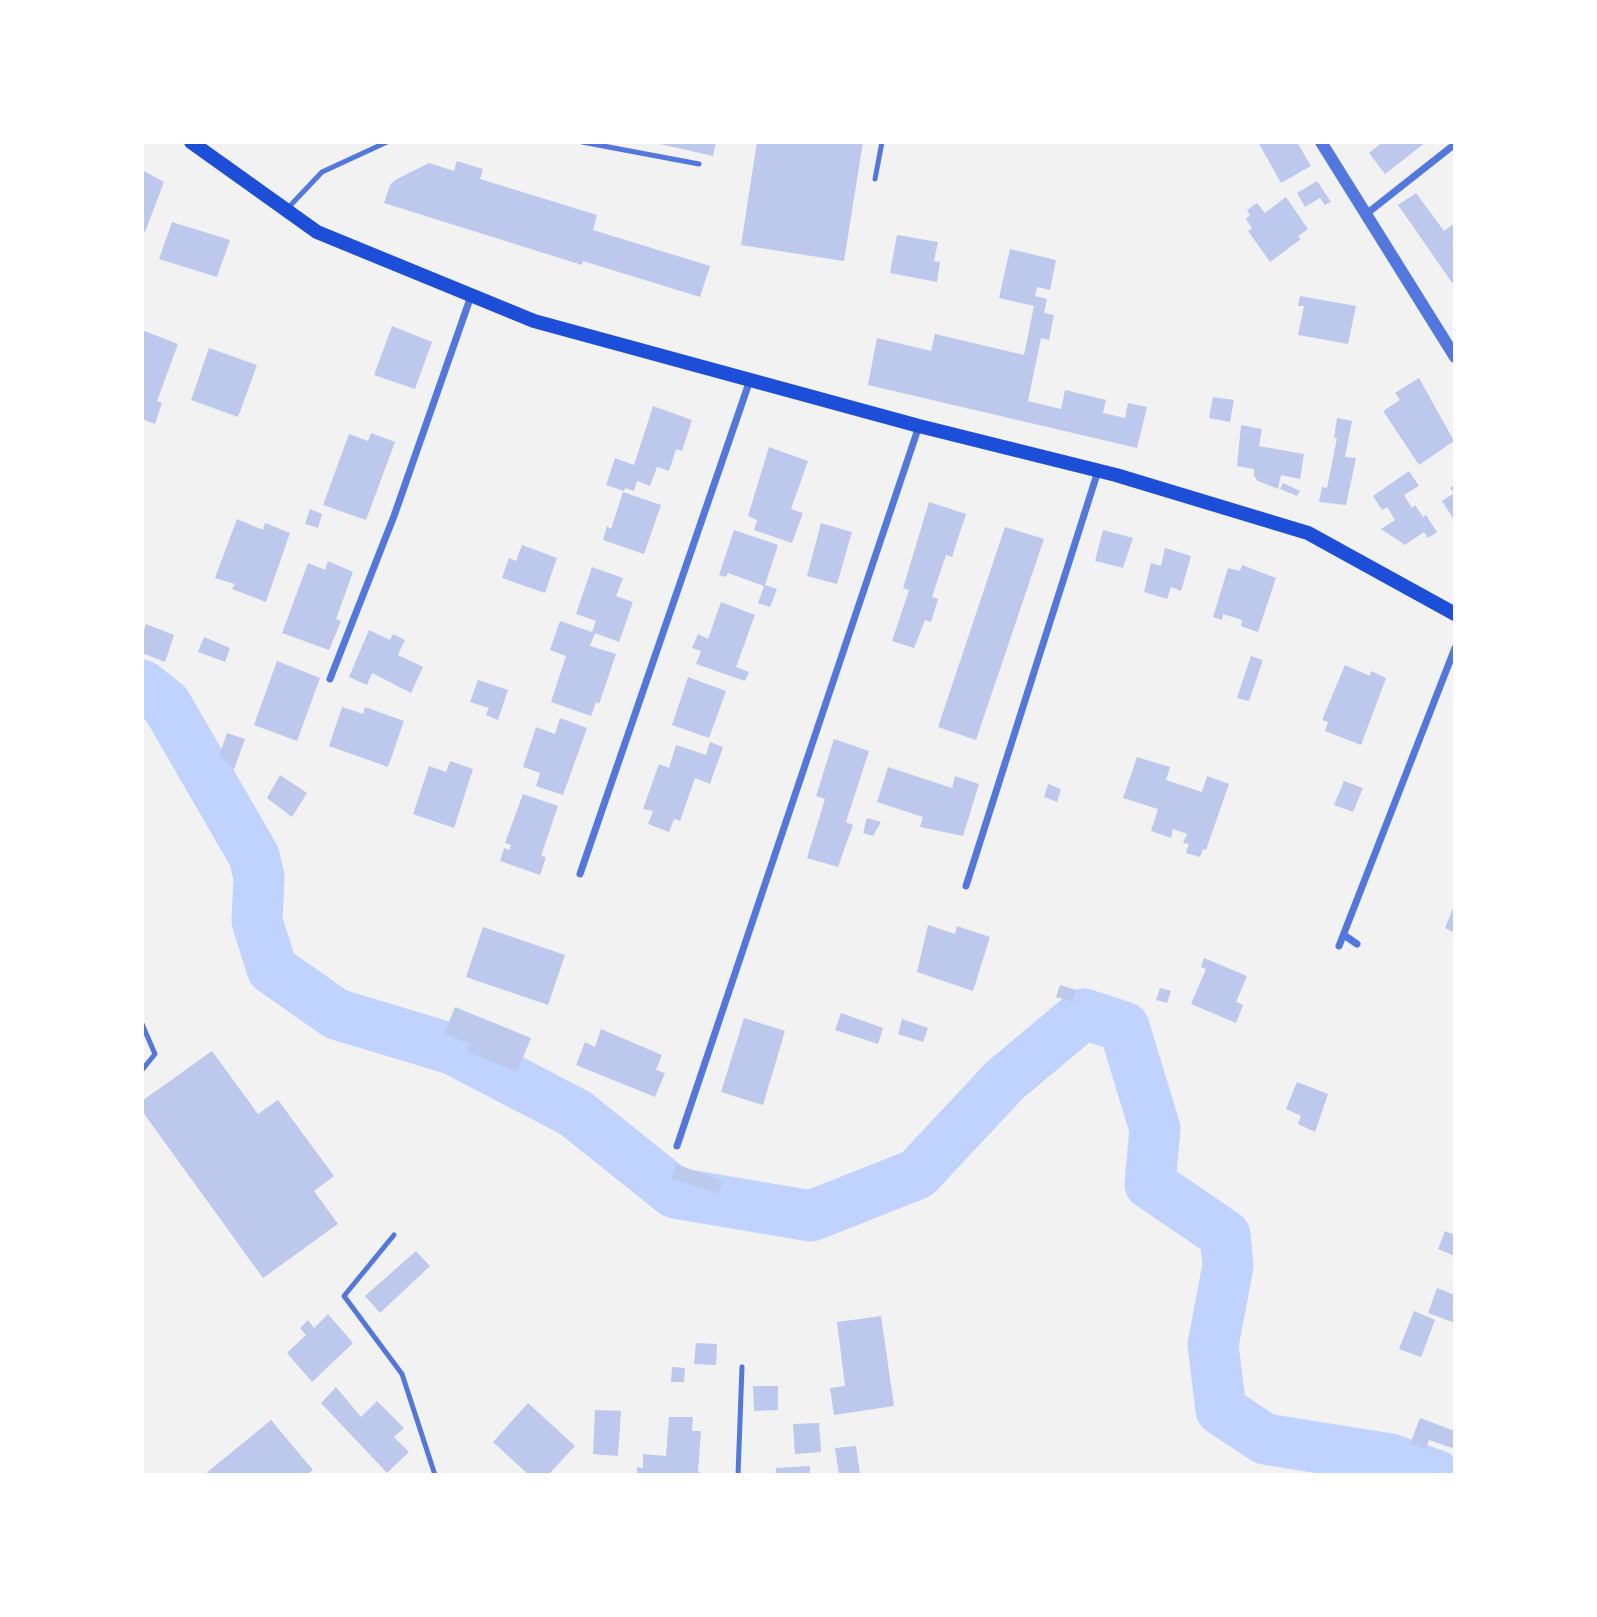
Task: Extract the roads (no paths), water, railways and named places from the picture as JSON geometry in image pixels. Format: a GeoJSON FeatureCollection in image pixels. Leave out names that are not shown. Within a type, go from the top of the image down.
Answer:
{"type":"FeatureCollection","features":[{"type":"Feature","properties":{"kind":"main road"},"geometry":{"type":"LineString","coordinates":[[191,142],[317,232],[534,321],[919,426],[1098,471],[1308,533],[1455,614]]}},
{"type":"Feature","properties":{"kind":"street"},"geometry":{"type":"LineString","coordinates":[[1321,142],[1455,357]]}},
{"type":"Feature","properties":{"kind":"street"},"geometry":{"type":"LineString","coordinates":[[1365,216],[1455,144]]}},
{"type":"Feature","properties":{"kind":"street"},"geometry":{"type":"LineString","coordinates":[[330,679],[394,516],[471,295]]}},
{"type":"Feature","properties":{"kind":"street"},"geometry":{"type":"LineString","coordinates":[[580,874],[750,380]]}},
{"type":"Feature","properties":{"kind":"street"},"geometry":{"type":"LineString","coordinates":[[677,1146],[919,426]]}},
{"type":"Feature","properties":{"kind":"street"},"geometry":{"type":"LineString","coordinates":[[966,886],[1098,471]]}},
{"type":"Feature","properties":{"kind":"street"},"geometry":{"type":"LineString","coordinates":[[1339,946],[1455,648]]}},
{"type":"Feature","properties":{"kind":"street"},"geometry":{"type":"LineString","coordinates":[[1344,935],[1357,944]]}},
{"type":"Feature","properties":{"kind":"lane"},"geometry":{"type":"LineString","coordinates":[[286,210],[322,172],[387,142]]}},
{"type":"Feature","properties":{"kind":"lane"},"geometry":{"type":"LineString","coordinates":[[582,142],[699,164]]}},
{"type":"Feature","properties":{"kind":"lane"},"geometry":{"type":"LineString","coordinates":[[875,179],[882,142]]}},
{"type":"Feature","properties":{"kind":"lane"},"geometry":{"type":"LineString","coordinates":[[142,1024],[155,1054],[142,1070]]}},
{"type":"Feature","properties":{"kind":"lane"},"geometry":{"type":"LineString","coordinates":[[394,1235],[344,1296],[402,1374],[435,1475]]}},
{"type":"Feature","properties":{"kind":"lane"},"geometry":{"type":"LineString","coordinates":[[738,1475],[742,1367]]}},
{"type":"Feature","properties":{"kind":"waterway"},"geometry":{"type":"LineString","coordinates":[[142,685],[166,704],[254,856],[259,877],[257,921],[272,969],[336,1014],[452,1049],[575,1113],[675,1193],[811,1216],[917,1174],[1005,1080],[1084,1014],[1124,1027],[1155,1129],[1150,1184],[1225,1235],[1228,1266],[1213,1345],[1221,1410],[1265,1439],[1390,1459],[1436,1475]]}}]}
